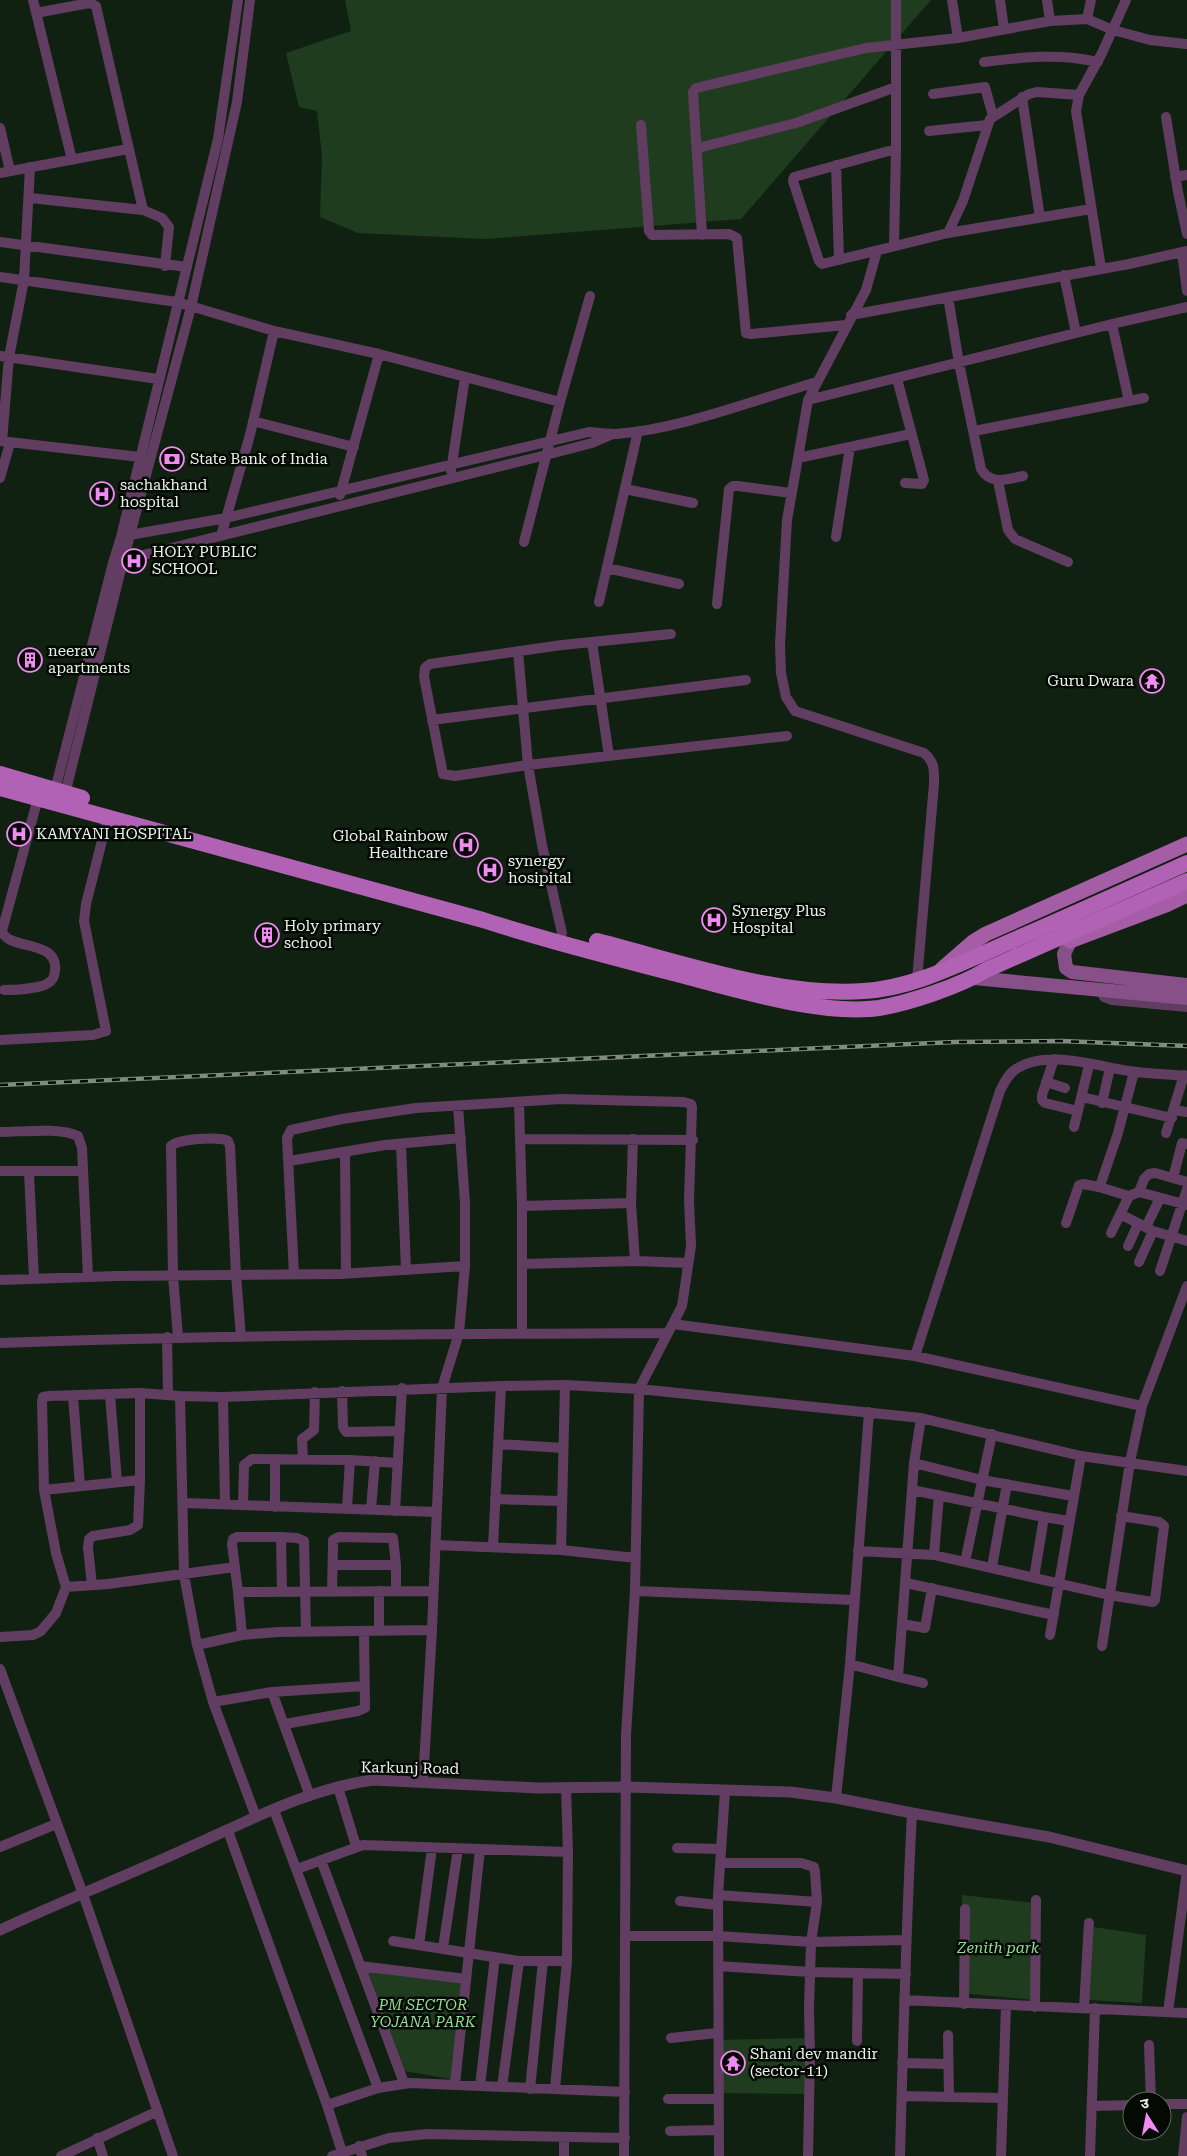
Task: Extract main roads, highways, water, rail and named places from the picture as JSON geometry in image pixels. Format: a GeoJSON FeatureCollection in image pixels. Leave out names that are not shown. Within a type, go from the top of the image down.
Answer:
{"type":"FeatureCollection","features":[{"type":"Feature","properties":{"kind":"highway"},"geometry":{"type":"LineString","coordinates":[[0,774],[562,933],[754,980],[791,987],[831,991],[884,989],[917,980],[1186,868]]}},
{"type":"Feature","properties":{"kind":"highway"},"geometry":{"type":"LineString","coordinates":[[0,788],[483,920],[530,935],[770,997],[817,1006],[878,1008],[914,1000],[974,978],[1073,936],[1187,881]]}},
{"type":"Feature","properties":{"kind":"main road"},"geometry":{"type":"LineString","coordinates":[[937,973],[973,942],[986,934],[1183,846]]}},
{"type":"Feature","properties":{"kind":"main road"},"geometry":{"type":"LineString","coordinates":[[1187,895],[1166,905],[1073,936],[1064,954],[1066,968],[1072,972],[1187,985]]}},
{"type":"Feature","properties":{"kind":"main road"},"geometry":{"type":"LineString","coordinates":[[974,978],[1187,998]]}},
{"type":"Feature","properties":{"kind":"railway"},"geometry":{"type":"LineString","coordinates":[[0,1085],[955,1042],[1061,1041],[1187,1046]]}},
{"type":"Feature","properties":{"kind":"place","name":"State Bank of India"},"geometry":{"type":"Point","coordinates":[172,459]}},
{"type":"Feature","properties":{"kind":"place","name":"sachakhand hospital"},"geometry":{"type":"Point","coordinates":[102,494]}},
{"type":"Feature","properties":{"kind":"place","name":"HOLY PUBLIC SCHOOL"},"geometry":{"type":"Point","coordinates":[134,561]}},
{"type":"Feature","properties":{"kind":"place","name":"neerav apartments"},"geometry":{"type":"Point","coordinates":[30,660]}},
{"type":"Feature","properties":{"kind":"place","name":"Guru Dwara"},"geometry":{"type":"Point","coordinates":[1152,681]}},
{"type":"Feature","properties":{"kind":"place","name":"KAMYANI HOSPITAL"},"geometry":{"type":"Point","coordinates":[19,834]}},
{"type":"Feature","properties":{"kind":"place","name":"Global Rainbow Healthcare"},"geometry":{"type":"Point","coordinates":[466,845]}},
{"type":"Feature","properties":{"kind":"place","name":"synergy hosipital"},"geometry":{"type":"Point","coordinates":[490,870]}},
{"type":"Feature","properties":{"kind":"place","name":"Synergy Plus Hospital"},"geometry":{"type":"Point","coordinates":[714,920]}},
{"type":"Feature","properties":{"kind":"place","name":"Holy primary school"},"geometry":{"type":"Point","coordinates":[267,935]}},
{"type":"Feature","properties":{"kind":"place","name":"Shani dev mandir (sector-11)"},"geometry":{"type":"Point","coordinates":[733,2063]}},
{"type":"Feature","properties":{"kind":"park label","name":"Zenith park"},"geometry":{"type":"Point","coordinates":[998,1948]}},
{"type":"Feature","properties":{"kind":"park label","name":"PM SECTOR YOJANA PARK"},"geometry":{"type":"Point","coordinates":[423,2014]}}]}
